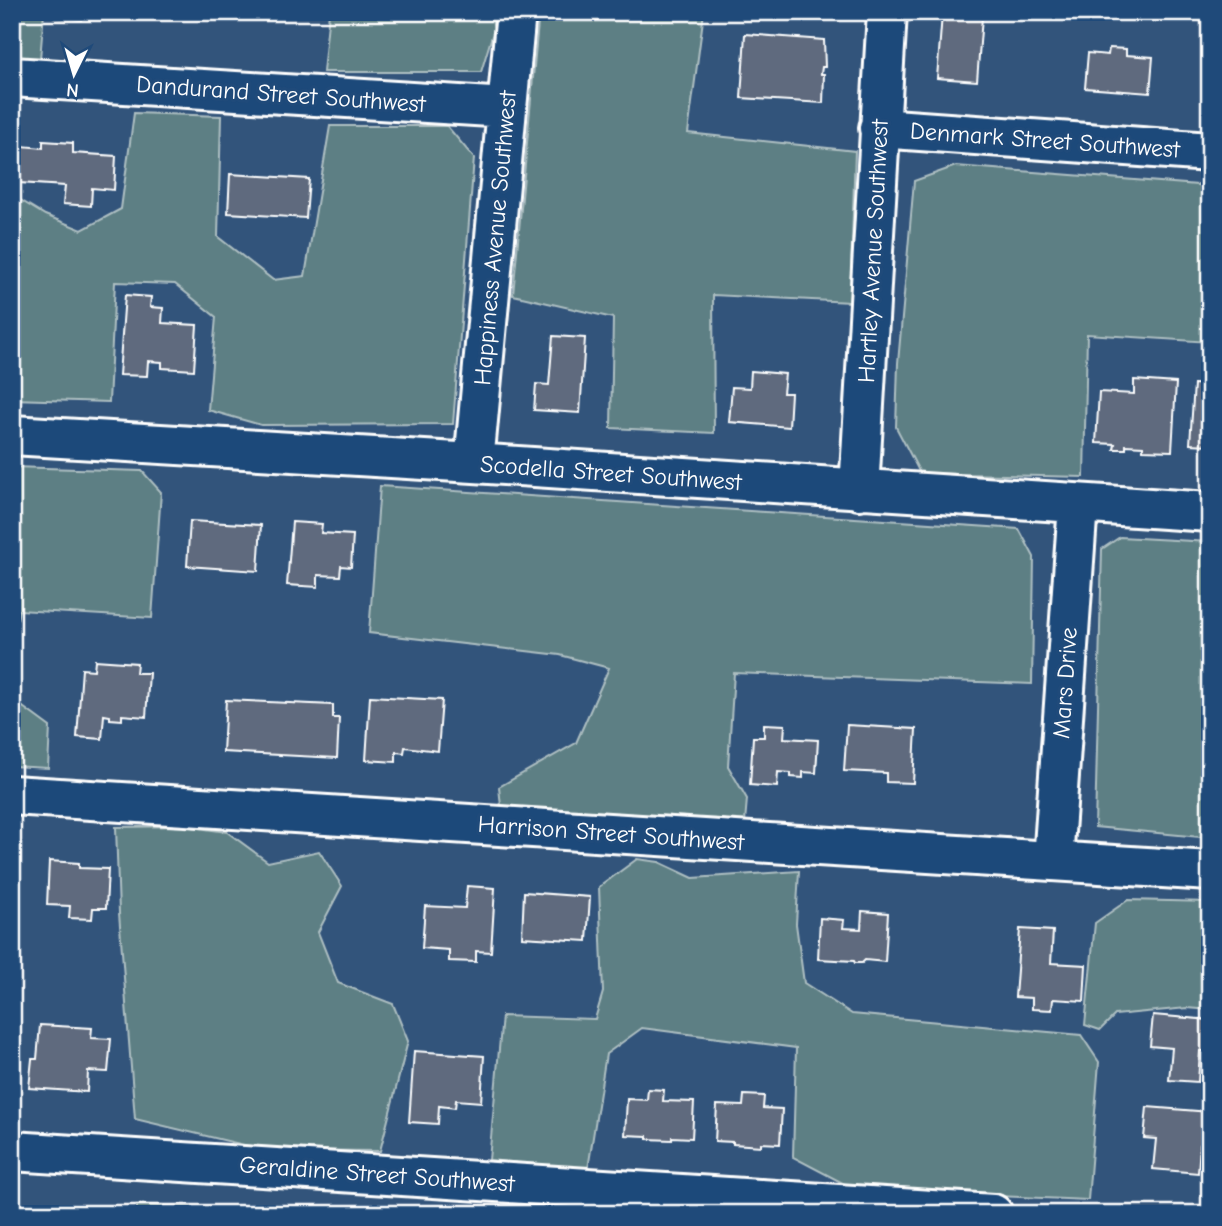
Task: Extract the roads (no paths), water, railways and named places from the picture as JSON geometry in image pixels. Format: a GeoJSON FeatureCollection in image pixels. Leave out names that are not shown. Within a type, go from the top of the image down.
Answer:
{"type":"FeatureCollection","features":[{"type":"Feature","properties":{"kind":"street","name":"Happiness Avenue Southwest"},"geometry":{"type":"LineString","coordinates":[[474,463],[516,12]]}},
{"type":"Feature","properties":{"kind":"street","name":"Hartley Avenue Southwest"},"geometry":{"type":"LineString","coordinates":[[859,490],[887,12]]}},
{"type":"Feature","properties":{"kind":"street","name":"Dandurand Street Southwest"},"geometry":{"type":"LineString","coordinates":[[12,77],[507,108]]}},
{"type":"Feature","properties":{"kind":"street","name":"Denmark Street Southwest"},"geometry":{"type":"LineString","coordinates":[[880,128],[1210,152]]}},
{"type":"Feature","properties":{"kind":"street","name":"Scodella Street Southwest"},"geometry":{"type":"LineString","coordinates":[[12,435],[1210,512]]}},
{"type":"Feature","properties":{"kind":"street","name":"Mars Drive"},"geometry":{"type":"LineString","coordinates":[[1052,861],[1078,504]]}},
{"type":"Feature","properties":{"kind":"street","name":"Harrison Street Southwest"},"geometry":{"type":"LineString","coordinates":[[12,795],[1210,871]]}},
{"type":"Feature","properties":{"kind":"street","name":"Geraldine Street Southwest"},"geometry":{"type":"LineString","coordinates":[[12,1151],[993,1214]]}}]}
